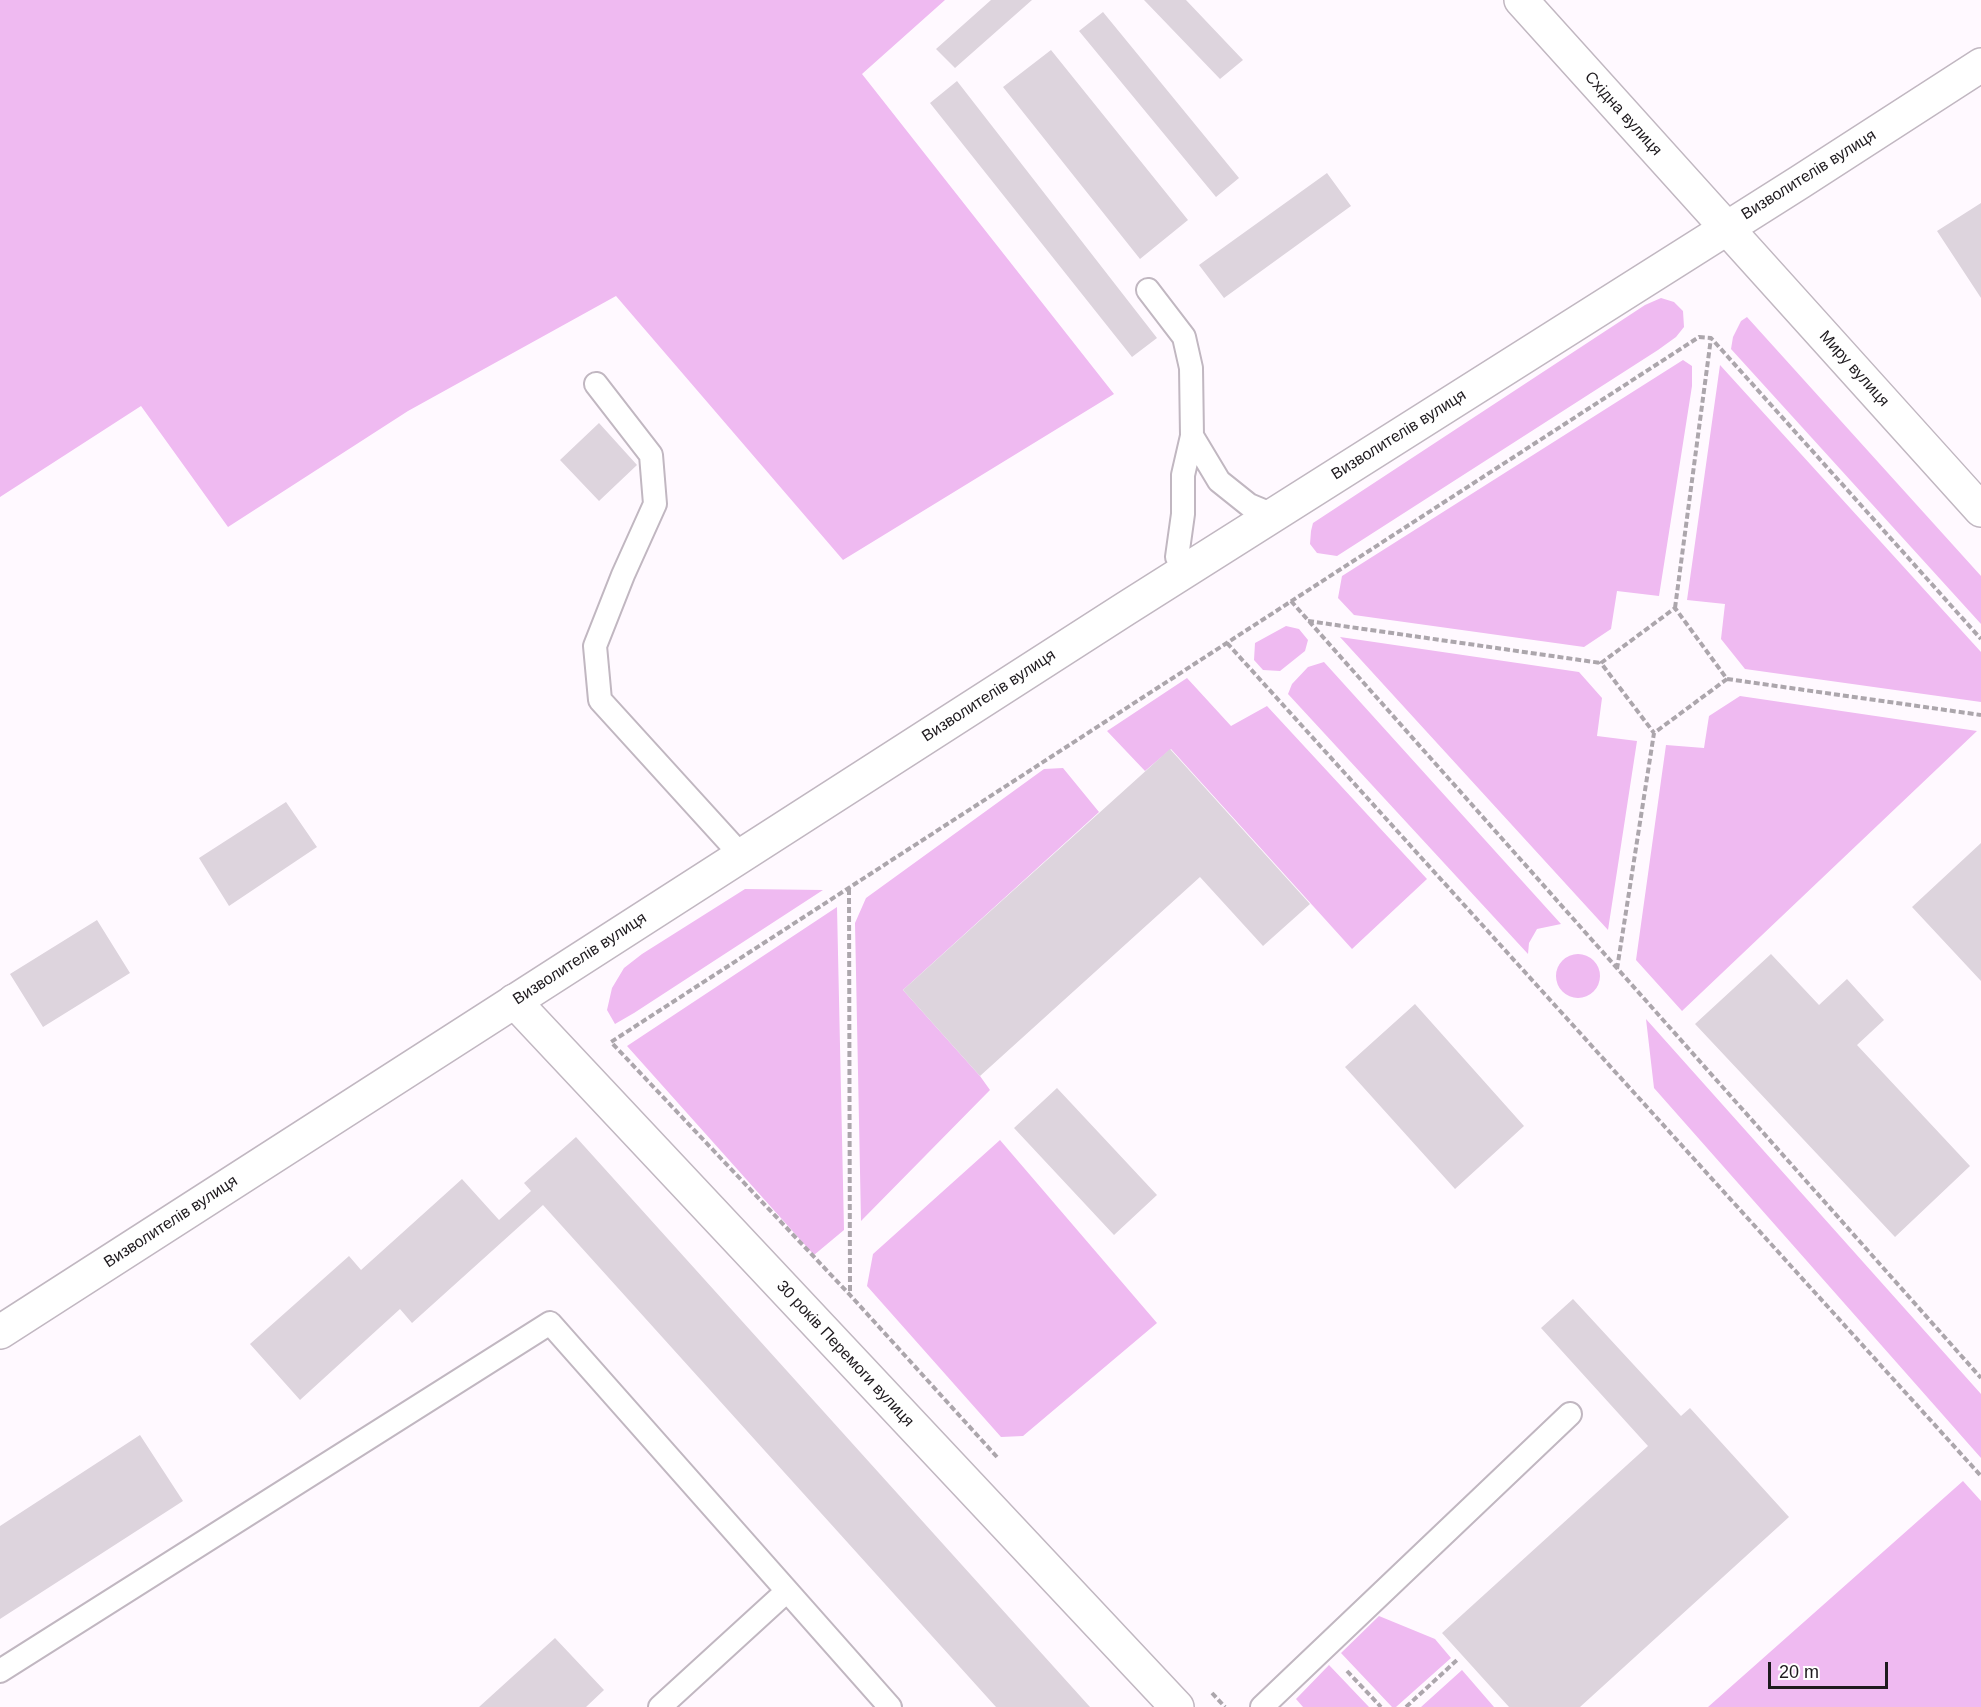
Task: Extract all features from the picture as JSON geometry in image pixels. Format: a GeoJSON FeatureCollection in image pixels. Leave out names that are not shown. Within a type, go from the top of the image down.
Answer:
{"type":"FeatureCollection","features":[{"type":"Feature","properties":{"kind":"main road","name":"Східна вулиця"},"geometry":{"type":"LineString","coordinates":[[1521,0],[1726,227]]}},
{"type":"Feature","properties":{"kind":"main road","name":"Визволителів вулиця"},"geometry":{"type":"LineString","coordinates":[[0,1332],[741,855],[1981,65]]}},
{"type":"Feature","properties":{"kind":"main road","name":"Миру вулиця"},"geometry":{"type":"LineString","coordinates":[[1726,227],[1981,510]]}},
{"type":"Feature","properties":{"kind":"main road","name":"30 років Перемоги вулиця"},"geometry":{"type":"LineString","coordinates":[[514,1001],[1177,1707]]}},
{"type":"Feature","properties":{"kind":"lane"},"geometry":{"type":"LineString","coordinates":[[1148,290],[1184,337],[1191,368],[1192,436],[1183,476],[1183,514],[1177,557],[1186,571]]}},
{"type":"Feature","properties":{"kind":"lane"},"geometry":{"type":"LineString","coordinates":[[596,384],[651,455],[655,504],[623,575],[595,646],[600,700],[741,855]]}},
{"type":"Feature","properties":{"kind":"lane"},"geometry":{"type":"LineString","coordinates":[[1192,436],[1219,481],[1250,505],[1273,515]]}},
{"type":"Feature","properties":{"kind":"lane"},"geometry":{"type":"LineString","coordinates":[[0,1671],[550,1323],[890,1707]]}},
{"type":"Feature","properties":{"kind":"lane"},"geometry":{"type":"LineString","coordinates":[[1262,1707],[1570,1414]]}},
{"type":"Feature","properties":{"kind":"lane"},"geometry":{"type":"LineString","coordinates":[[660,1707],[787,1591]]}},
{"type":"Feature","properties":{"kind":"path"},"geometry":{"type":"LineString","coordinates":[[1002,1462],[850,1295],[612,1042],[1699,337],[1711,338],[1981,639]]}},
{"type":"Feature","properties":{"kind":"path"},"geometry":{"type":"LineString","coordinates":[[1711,338],[1675,608],[1727,679]]}},
{"type":"Feature","properties":{"kind":"path"},"geometry":{"type":"LineString","coordinates":[[1291,601],[1981,1378]]}},
{"type":"Feature","properties":{"kind":"path"},"geometry":{"type":"LineString","coordinates":[[1601,663],[1675,608]]}},
{"type":"Feature","properties":{"kind":"path"},"geometry":{"type":"LineString","coordinates":[[1308,621],[1601,663],[1654,733]]}},
{"type":"Feature","properties":{"kind":"path"},"geometry":{"type":"LineString","coordinates":[[1227,643],[1981,1476]]}},
{"type":"Feature","properties":{"kind":"path"},"geometry":{"type":"LineString","coordinates":[[1617,969],[1654,733],[1727,679],[1981,715]]}},
{"type":"Feature","properties":{"kind":"path"},"geometry":{"type":"LineString","coordinates":[[849,888],[850,1295]]}},
{"type":"Feature","properties":{"kind":"path"},"geometry":{"type":"LineString","coordinates":[[1324,1647],[1381,1707]]}},
{"type":"Feature","properties":{"kind":"path"},"geometry":{"type":"LineString","coordinates":[[1406,1707],[1457,1660]]}},
{"type":"Feature","properties":{"kind":"path"},"geometry":{"type":"LineString","coordinates":[[1209,1689],[1225,1707]]}},
{"type":"Feature","properties":{"kind":"shaded area"},"geometry":{"type":"Polygon","coordinates":[[[0,0],[945,0],[862,74],[1114,394],[843,560],[616,296],[408,411],[228,527],[141,406],[0,497],[0,0]]]}},
{"type":"Feature","properties":{"kind":"shaded area"},"geometry":{"type":"Polygon","coordinates":[[[1661,298],[1674,302],[1683,311],[1684,327],[1676,337],[1658,350],[1337,556],[1317,553],[1310,544],[1313,523],[1645,305],[1661,298]]]}},
{"type":"Feature","properties":{"kind":"shaded area"},"geometry":{"type":"Polygon","coordinates":[[[1747,317],[1981,576],[1981,624],[1731,349],[1733,337],[1741,321],[1747,317]]]}},
{"type":"Feature","properties":{"kind":"shaded area"},"geometry":{"type":"Polygon","coordinates":[[[1683,360],[1692,366],[1692,386],[1659,596],[1617,591],[1611,629],[1584,647],[1354,615],[1338,598],[1342,576],[1683,360]]]}},
{"type":"Feature","properties":{"kind":"shaded area"},"geometry":{"type":"Polygon","coordinates":[[[1720,365],[1981,652],[1981,702],[1745,669],[1721,639],[1725,604],[1687,600],[1720,365]]]}},
{"type":"Feature","properties":{"kind":"shaded area"},"geometry":{"type":"Polygon","coordinates":[[[1286,626],[1299,629],[1308,640],[1305,651],[1280,671],[1263,670],[1254,660],[1255,643],[1286,626]]]}},
{"type":"Feature","properties":{"kind":"shaded area"},"geometry":{"type":"Polygon","coordinates":[[[1340,637],[1579,672],[1602,698],[1597,736],[1637,741],[1608,930],[1340,637]]]}},
{"type":"Feature","properties":{"kind":"shaded area"},"geometry":{"type":"Polygon","coordinates":[[[1324,662],[1561,924],[1537,929],[1529,943],[1528,954],[1288,694],[1292,684],[1308,667],[1324,662]]]}},
{"type":"Feature","properties":{"kind":"shaded area"},"geometry":{"type":"Polygon","coordinates":[[[1187,678],[1231,726],[1267,706],[1427,879],[1352,949],[1171,749],[1145,771],[1107,731],[1187,678]]]}},
{"type":"Feature","properties":{"kind":"shaded area"},"geometry":{"type":"Polygon","coordinates":[[[1740,696],[1977,731],[1682,1011],[1636,960],[1666,745],[1704,748],[1709,716],[1740,696]]]}},
{"type":"Feature","properties":{"kind":"shaded area"},"geometry":{"type":"Polygon","coordinates":[[[1063,768],[1099,812],[903,990],[990,1090],[861,1221],[855,923],[866,898],[1044,769],[1063,768]]]}},
{"type":"Feature","properties":{"kind":"shaded area"},"geometry":{"type":"Polygon","coordinates":[[[745,889],[823,890],[615,1024],[607,1010],[612,988],[624,968],[642,954],[745,889]]]}},
{"type":"Feature","properties":{"kind":"shaded area"},"geometry":{"type":"Polygon","coordinates":[[[837,907],[844,1230],[814,1255],[627,1046],[837,907]]]}},
{"type":"Feature","properties":{"kind":"shaded area"},"geometry":{"type":"Polygon","coordinates":[[[1578,954],[1593,961],[1600,976],[1593,991],[1578,998],[1563,991],[1556,976],[1563,961],[1578,954]]]}},
{"type":"Feature","properties":{"kind":"shaded area"},"geometry":{"type":"Polygon","coordinates":[[[1646,1019],[1981,1394],[1981,1458],[1654,1088],[1646,1019]]]}},
{"type":"Feature","properties":{"kind":"shaded area"},"geometry":{"type":"Polygon","coordinates":[[[1000,1140],[1157,1323],[1023,1436],[1001,1437],[867,1286],[873,1254],[1000,1140]]]}},
{"type":"Feature","properties":{"kind":"shaded area"},"geometry":{"type":"Polygon","coordinates":[[[1963,1481],[1981,1501],[1981,1707],[1708,1707],[1963,1481]]]}},
{"type":"Feature","properties":{"kind":"shaded area"},"geometry":{"type":"Polygon","coordinates":[[[1379,1616],[1435,1639],[1451,1658],[1396,1707],[1392,1707],[1341,1653],[1379,1616]]]}},
{"type":"Feature","properties":{"kind":"shaded area"},"geometry":{"type":"Polygon","coordinates":[[[1329,1665],[1369,1707],[1303,1707],[1296,1699],[1329,1665]]]}},
{"type":"Feature","properties":{"kind":"shaded area"},"geometry":{"type":"Polygon","coordinates":[[[1462,1670],[1494,1707],[1421,1707],[1462,1670]]]}},
{"type":"Feature","properties":{"kind":"building"},"geometry":{"type":"Polygon","coordinates":[[[991,0],[1032,0],[955,68],[936,49],[991,0]]]}},
{"type":"Feature","properties":{"kind":"building"},"geometry":{"type":"Polygon","coordinates":[[[1144,0],[1186,0],[1243,60],[1220,79],[1144,0]]]}},
{"type":"Feature","properties":{"kind":"building"},"geometry":{"type":"Polygon","coordinates":[[[1103,12],[1239,178],[1216,197],[1079,31],[1103,12]]]}},
{"type":"Feature","properties":{"kind":"building"},"geometry":{"type":"Polygon","coordinates":[[[1051,50],[1188,220],[1140,259],[1003,87],[1051,50]]]}},
{"type":"Feature","properties":{"kind":"building"},"geometry":{"type":"Polygon","coordinates":[[[957,81],[1157,338],[1132,357],[930,103],[957,81]]]}},
{"type":"Feature","properties":{"kind":"building"},"geometry":{"type":"Polygon","coordinates":[[[1327,173],[1351,206],[1224,298],[1199,265],[1327,173]]]}},
{"type":"Feature","properties":{"kind":"building"},"geometry":{"type":"Polygon","coordinates":[[[1981,203],[1981,298],[1937,231],[1981,203]]]}},
{"type":"Feature","properties":{"kind":"building"},"geometry":{"type":"Polygon","coordinates":[[[599,423],[637,465],[599,501],[560,460],[599,423]]]}},
{"type":"Feature","properties":{"kind":"building"},"geometry":{"type":"Polygon","coordinates":[[[1170,749],[1310,904],[1263,946],[1200,877],[980,1076],[903,990],[1170,749]]]}},
{"type":"Feature","properties":{"kind":"building"},"geometry":{"type":"Polygon","coordinates":[[[286,802],[317,847],[229,906],[199,858],[286,802]]]}},
{"type":"Feature","properties":{"kind":"building"},"geometry":{"type":"Polygon","coordinates":[[[1981,843],[1981,981],[1912,907],[1981,843]]]}},
{"type":"Feature","properties":{"kind":"building"},"geometry":{"type":"Polygon","coordinates":[[[97,920],[130,973],[43,1027],[10,974],[97,920]]]}},
{"type":"Feature","properties":{"kind":"building"},"geometry":{"type":"Polygon","coordinates":[[[1771,954],[1819,1005],[1847,979],[1884,1020],[1857,1045],[1970,1166],[1895,1237],[1695,1024],[1771,954]]]}},
{"type":"Feature","properties":{"kind":"building"},"geometry":{"type":"Polygon","coordinates":[[[1415,1004],[1524,1126],[1455,1189],[1345,1067],[1415,1004]]]}},
{"type":"Feature","properties":{"kind":"building"},"geometry":{"type":"Polygon","coordinates":[[[1057,1088],[1157,1195],[1114,1235],[1014,1128],[1057,1088]]]}},
{"type":"Feature","properties":{"kind":"building"},"geometry":{"type":"Polygon","coordinates":[[[576,1137],[1090,1707],[996,1707],[543,1205],[412,1323],[400,1309],[300,1400],[250,1344],[349,1256],[361,1270],[462,1179],[499,1220],[531,1191],[524,1183],[576,1137]]]}},
{"type":"Feature","properties":{"kind":"building"},"geometry":{"type":"Polygon","coordinates":[[[1573,1299],[1681,1416],[1690,1408],[1789,1517],[1580,1707],[1509,1707],[1442,1633],[1648,1446],[1541,1328],[1573,1299]]]}},
{"type":"Feature","properties":{"kind":"building"},"geometry":{"type":"Polygon","coordinates":[[[140,1435],[183,1501],[0,1619],[0,1526],[140,1435]]]}},
{"type":"Feature","properties":{"kind":"building"},"geometry":{"type":"Polygon","coordinates":[[[555,1638],[604,1690],[586,1707],[479,1707],[555,1638]]]}}]}
